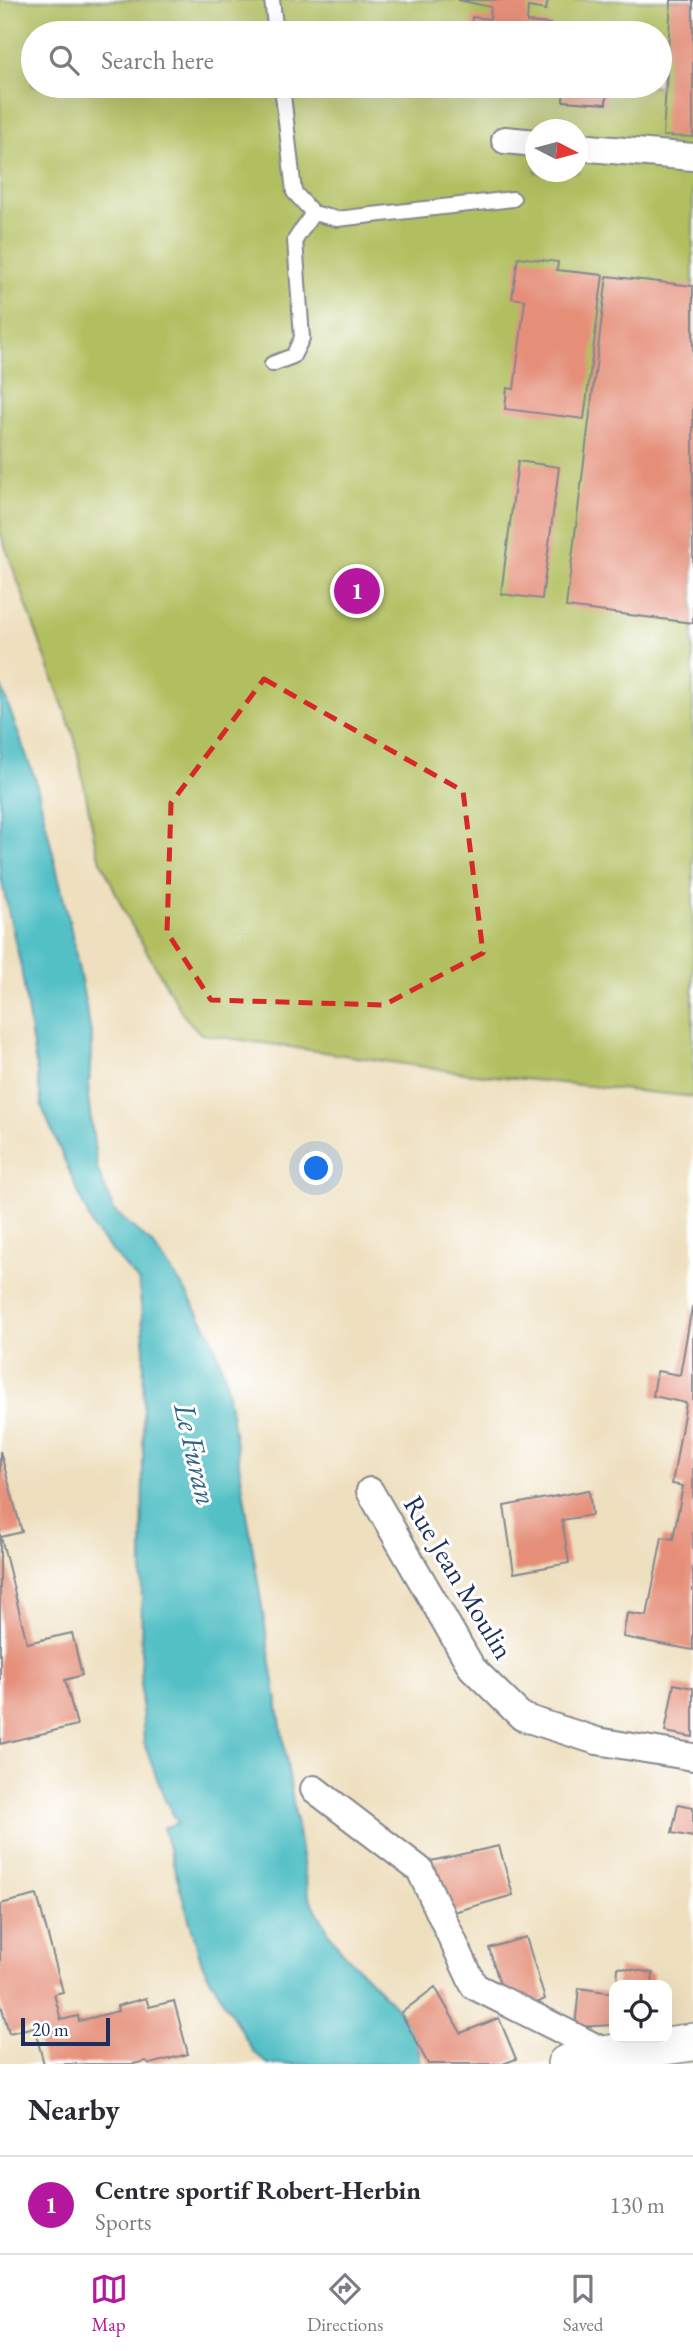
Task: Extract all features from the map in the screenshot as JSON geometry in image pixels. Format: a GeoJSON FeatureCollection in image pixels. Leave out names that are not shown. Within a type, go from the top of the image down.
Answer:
{"type":"FeatureCollection","features":[{"type":"Feature","properties":{"kind":"main road"},"geometry":{"type":"LineString","coordinates":[[566,2064],[627,2056],[693,2042]]}},
{"type":"Feature","properties":{"kind":"street"},"geometry":{"type":"LineString","coordinates":[[505,140],[525,142]]}},
{"type":"Feature","properties":{"kind":"street"},"geometry":{"type":"LineString","coordinates":[[588,148],[693,157]]}},
{"type":"Feature","properties":{"kind":"street","name":"Rue Jean Moulin"},"geometry":{"type":"LineString","coordinates":[[370,1491],[472,1668],[522,1717],[597,1741],[693,1757]]}},
{"type":"Feature","properties":{"kind":"street"},"geometry":{"type":"LineString","coordinates":[[314,1788],[419,1870],[474,1986],[627,2056]]}},
{"type":"Feature","properties":{"kind":"lane"},"geometry":{"type":"LineString","coordinates":[[272,0],[275,21]]}},
{"type":"Feature","properties":{"kind":"lane"},"geometry":{"type":"LineString","coordinates":[[283,98],[294,192],[313,214],[337,219],[513,199]]}},
{"type":"Feature","properties":{"kind":"lane"},"geometry":{"type":"LineString","coordinates":[[272,364],[293,356],[302,338],[295,240],[313,214]]}},
{"type":"Feature","properties":{"kind":"highlighted area"},"geometry":{"type":"Polygon","coordinates":[[[264,679],[463,791],[483,953],[384,1005],[211,1000],[167,932],[171,803],[264,679]]]}},
{"type":"Feature","properties":{"kind":"green space"},"geometry":{"type":"Polygon","coordinates":[[[0,0],[693,0],[693,1097],[465,1073],[201,1034],[184,1016],[127,917],[97,852],[75,739],[0,532],[0,0]]]}},
{"type":"Feature","properties":{"kind":"water","name":"Le Furan"},"geometry":{"type":"Polygon","coordinates":[[[0,683],[36,782],[71,930],[92,1038],[88,1098],[97,1168],[114,1211],[153,1245],[183,1287],[210,1333],[225,1376],[308,1895],[337,1945],[403,2016],[418,2047],[420,2064],[268,2064],[253,2051],[202,1964],[163,1828],[178,1823],[165,1800],[144,1743],[141,1690],[144,1340],[139,1282],[94,1230],[42,1107],[21,967],[0,874],[0,683]]]}},
{"type":"Feature","properties":{"kind":"building"},"geometry":{"type":"Polygon","coordinates":[[[458,0],[548,0],[546,10],[528,7],[527,21],[472,21],[472,17],[490,19],[491,7],[458,0]]]}},
{"type":"Feature","properties":{"kind":"building"},"geometry":{"type":"Polygon","coordinates":[[[671,0],[693,0],[693,137],[663,136],[665,98],[672,98],[672,21],[670,21],[671,0]]]}},
{"type":"Feature","properties":{"kind":"building"},"geometry":{"type":"Polygon","coordinates":[[[563,98],[606,98],[606,104],[563,101],[563,98]]]}},
{"type":"Feature","properties":{"kind":"building"},"geometry":{"type":"Polygon","coordinates":[[[518,257],[558,262],[557,270],[603,275],[584,419],[505,409],[507,388],[514,389],[525,300],[512,298],[518,257]]]}},
{"type":"Feature","properties":{"kind":"building"},"geometry":{"type":"Polygon","coordinates":[[[607,276],[693,286],[693,623],[566,607],[607,276]]]}},
{"type":"Feature","properties":{"kind":"building"},"geometry":{"type":"Polygon","coordinates":[[[518,461],[559,467],[542,599],[501,594],[518,461]]]}},
{"type":"Feature","properties":{"kind":"building"},"geometry":{"type":"Polygon","coordinates":[[[692,1307],[693,1650],[623,1637],[627,1613],[647,1616],[662,1537],[673,1539],[683,1486],[672,1484],[686,1403],[653,1396],[657,1371],[680,1375],[692,1307]]]}},
{"type":"Feature","properties":{"kind":"building"},"geometry":{"type":"Polygon","coordinates":[[[0,1451],[22,1532],[1,1537],[27,1643],[72,1633],[82,1675],[65,1680],[77,1725],[0,1744],[0,1451]]]}},
{"type":"Feature","properties":{"kind":"building"},"geometry":{"type":"Polygon","coordinates":[[[589,1490],[592,1515],[562,1520],[569,1563],[514,1573],[504,1506],[589,1490]]]}},
{"type":"Feature","properties":{"kind":"building"},"geometry":{"type":"Polygon","coordinates":[[[674,1684],[693,1688],[693,1737],[665,1732],[674,1684]]]}},
{"type":"Feature","properties":{"kind":"building"},"geometry":{"type":"Polygon","coordinates":[[[678,1804],[693,1807],[693,1837],[672,1833],[678,1804]]]}},
{"type":"Feature","properties":{"kind":"building"},"geometry":{"type":"Polygon","coordinates":[[[499,1846],[513,1895],[454,1912],[431,1861],[499,1846]]]}},
{"type":"Feature","properties":{"kind":"building"},"geometry":{"type":"Polygon","coordinates":[[[37,1895],[63,1992],[54,1994],[61,2020],[78,2016],[79,2021],[118,2011],[117,2006],[146,1998],[149,2007],[174,2001],[188,2054],[150,2064],[146,2061],[134,2064],[44,2064],[34,2027],[9,2033],[0,2001],[0,1904],[37,1895]]]}},
{"type":"Feature","properties":{"kind":"building"},"geometry":{"type":"Polygon","coordinates":[[[526,1937],[545,1999],[533,2005],[502,1991],[489,1948],[526,1937]]]}},
{"type":"Feature","properties":{"kind":"building"},"geometry":{"type":"Polygon","coordinates":[[[618,1967],[653,1973],[652,1980],[617,1980],[618,1967]]]}},
{"type":"Feature","properties":{"kind":"building"},"geometry":{"type":"Polygon","coordinates":[[[435,1987],[461,2033],[499,2018],[516,2059],[503,2064],[428,2064],[401,2013],[435,1987]]]}},
{"type":"Feature","properties":{"kind":"building"},"geometry":{"type":"Polygon","coordinates":[[[579,1988],[609,1992],[609,2025],[575,2027],[579,1988]]]}},
{"type":"Feature","properties":{"kind":"place","name":"Centre sportif Robert-Herbin"},"geometry":{"type":"Point","coordinates":[357,591]}}]}
